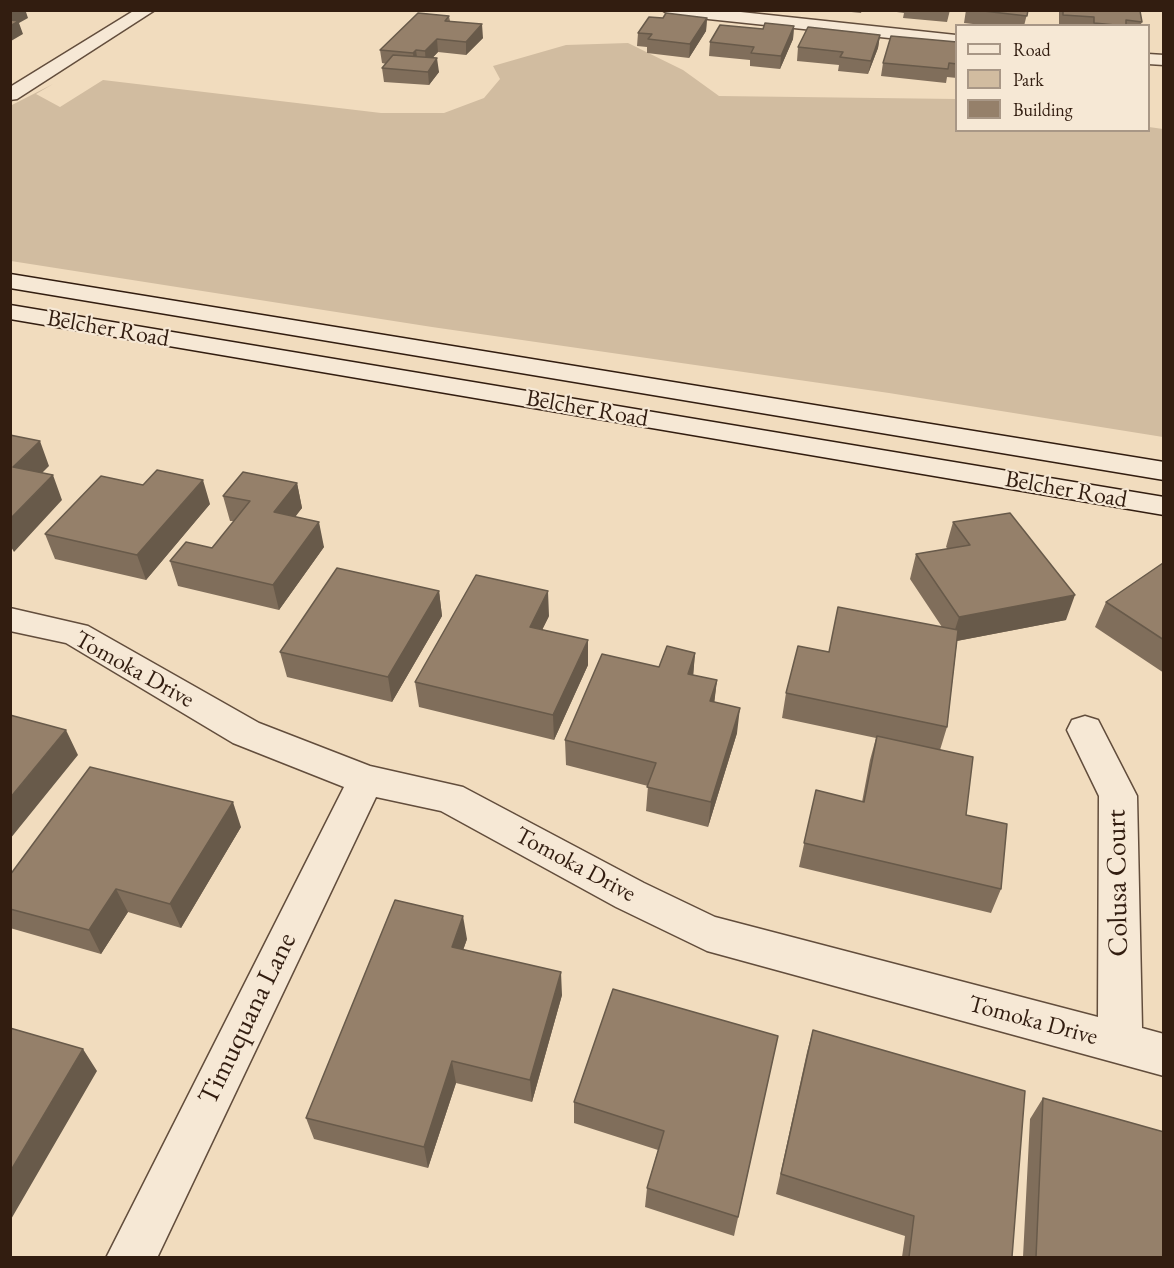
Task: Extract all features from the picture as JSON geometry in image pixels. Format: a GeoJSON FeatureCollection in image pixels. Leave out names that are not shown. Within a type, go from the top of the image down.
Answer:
{"type":"FeatureCollection","features":[{"type":"Feature","properties":{"kind":"main road"},"geometry":{"type":"LineString","coordinates":[[10,95],[147,10]]}},
{"type":"Feature","properties":{"kind":"main road"},"geometry":{"type":"LineString","coordinates":[[670,10],[955,40]]}},
{"type":"Feature","properties":{"kind":"main road","name":"Belcher Road"},"geometry":{"type":"LineString","coordinates":[[10,281],[1164,471]]}},
{"type":"Feature","properties":{"kind":"main road","name":"Belcher Road"},"geometry":{"type":"LineString","coordinates":[[10,312],[1164,506]]}},
{"type":"Feature","properties":{"kind":"main road","name":"Tomoka Drive"},"geometry":{"type":"LineString","coordinates":[[10,619],[76,634],[246,733],[366,780],[450,798],[630,895],[707,933],[1164,1055]]}},
{"type":"Feature","properties":{"kind":"main road","name":"Colusa Court"},"geometry":{"type":"LineString","coordinates":[[1085,730],[1118,796],[1120,1044]]}},
{"type":"Feature","properties":{"kind":"main road","name":"Timuquana Lane"},"geometry":{"type":"LineString","coordinates":[[131,1257],[366,780]]}},
{"type":"Feature","properties":{"kind":"green space"},"geometry":{"type":"Polygon","coordinates":[[[628,43],[683,70],[719,96],[955,99],[955,132],[1150,132],[1150,127],[1163,129],[1163,437],[889,393],[432,327],[11,261],[10,106],[53,84],[36,94],[60,107],[103,80],[381,113],[444,113],[484,98],[500,79],[493,66],[566,45],[628,43]]]}},
{"type":"Feature","properties":{"kind":"building"},"geometry":{"type":"Polygon","coordinates":[[[975,10],[1028,10],[1027,16],[975,10]]]}},
{"type":"Feature","properties":{"kind":"building"},"geometry":{"type":"Polygon","coordinates":[[[1063,10],[1140,11],[1142,22],[1126,20],[1126,24],[1105,24],[1094,23],[1094,17],[1063,15],[1063,10]]]}},
{"type":"Feature","properties":{"kind":"building"},"geometry":{"type":"Polygon","coordinates":[[[418,13],[449,16],[445,21],[482,24],[466,42],[437,39],[425,51],[416,50],[413,53],[380,50],[418,13]]]}},
{"type":"Feature","properties":{"kind":"building"},"geometry":{"type":"Polygon","coordinates":[[[666,13],[707,18],[690,44],[648,39],[652,34],[638,33],[649,17],[663,18],[666,13]]]}},
{"type":"Feature","properties":{"kind":"building"},"geometry":{"type":"Polygon","coordinates":[[[10,20],[19,21],[10,26],[10,20]]]}},
{"type":"Feature","properties":{"kind":"building"},"geometry":{"type":"Polygon","coordinates":[[[765,23],[794,26],[781,56],[751,53],[754,47],[710,42],[720,25],[763,29],[765,23]]]}},
{"type":"Feature","properties":{"kind":"building"},"geometry":{"type":"Polygon","coordinates":[[[808,27],[880,35],[871,61],[840,57],[843,52],[798,47],[808,27]]]}},
{"type":"Feature","properties":{"kind":"building"},"geometry":{"type":"Polygon","coordinates":[[[891,36],[955,42],[955,64],[949,63],[948,69],[883,63],[891,36]]]}},
{"type":"Feature","properties":{"kind":"building"},"geometry":{"type":"Polygon","coordinates":[[[393,55],[437,58],[428,72],[382,68],[393,55]]]}},
{"type":"Feature","properties":{"kind":"building"},"geometry":{"type":"Polygon","coordinates":[[[10,435],[40,441],[13,467],[53,475],[10,519],[10,435]]]}},
{"type":"Feature","properties":{"kind":"building"},"geometry":{"type":"Polygon","coordinates":[[[157,470],[203,480],[137,555],[45,534],[101,476],[143,485],[157,470]]]}},
{"type":"Feature","properties":{"kind":"building"},"geometry":{"type":"Polygon","coordinates":[[[243,472],[297,483],[274,512],[319,522],[273,585],[170,561],[186,542],[212,548],[250,501],[223,496],[243,472]]]}},
{"type":"Feature","properties":{"kind":"building"},"geometry":{"type":"Polygon","coordinates":[[[1010,513],[1075,595],[959,617],[916,554],[970,545],[953,522],[1010,513]]]}},
{"type":"Feature","properties":{"kind":"building"},"geometry":{"type":"Polygon","coordinates":[[[1164,564],[1164,640],[1106,602],[1164,564]]]}},
{"type":"Feature","properties":{"kind":"building"},"geometry":{"type":"Polygon","coordinates":[[[337,568],[439,591],[388,677],[280,652],[337,568]]]}},
{"type":"Feature","properties":{"kind":"building"},"geometry":{"type":"Polygon","coordinates":[[[476,575],[548,591],[530,627],[588,640],[553,715],[415,682],[476,575]]]}},
{"type":"Feature","properties":{"kind":"building"},"geometry":{"type":"Polygon","coordinates":[[[838,607],[958,630],[947,727],[786,693],[798,646],[829,652],[838,607]]]}},
{"type":"Feature","properties":{"kind":"building"},"geometry":{"type":"Polygon","coordinates":[[[667,646],[695,653],[688,674],[717,680],[710,701],[740,708],[711,802],[647,787],[656,763],[565,740],[602,654],[659,667],[667,646]]]}},
{"type":"Feature","properties":{"kind":"building"},"geometry":{"type":"Polygon","coordinates":[[[10,715],[66,730],[10,798],[10,715]]]}},
{"type":"Feature","properties":{"kind":"building"},"geometry":{"type":"Polygon","coordinates":[[[877,736],[973,757],[966,815],[1007,824],[1001,889],[804,843],[816,790],[864,802],[877,736]]]}},
{"type":"Feature","properties":{"kind":"building"},"geometry":{"type":"Polygon","coordinates":[[[90,767],[233,802],[170,904],[116,889],[89,930],[10,909],[10,875],[90,767]]]}},
{"type":"Feature","properties":{"kind":"building"},"geometry":{"type":"Polygon","coordinates":[[[395,900],[463,916],[452,947],[561,972],[530,1080],[452,1061],[424,1147],[306,1118],[395,900]]]}},
{"type":"Feature","properties":{"kind":"building"},"geometry":{"type":"Polygon","coordinates":[[[613,989],[778,1036],[738,1217],[647,1188],[664,1131],[574,1102],[613,989]]]}},
{"type":"Feature","properties":{"kind":"building"},"geometry":{"type":"Polygon","coordinates":[[[10,1028],[83,1049],[10,1172],[10,1028]]]}},
{"type":"Feature","properties":{"kind":"building"},"geometry":{"type":"Polygon","coordinates":[[[813,1030],[1025,1091],[1012,1257],[909,1257],[914,1216],[781,1174],[813,1030]]]}},
{"type":"Feature","properties":{"kind":"building"},"geometry":{"type":"Polygon","coordinates":[[[1043,1098],[1164,1132],[1164,1257],[1036,1257],[1043,1098]]]}}]}
